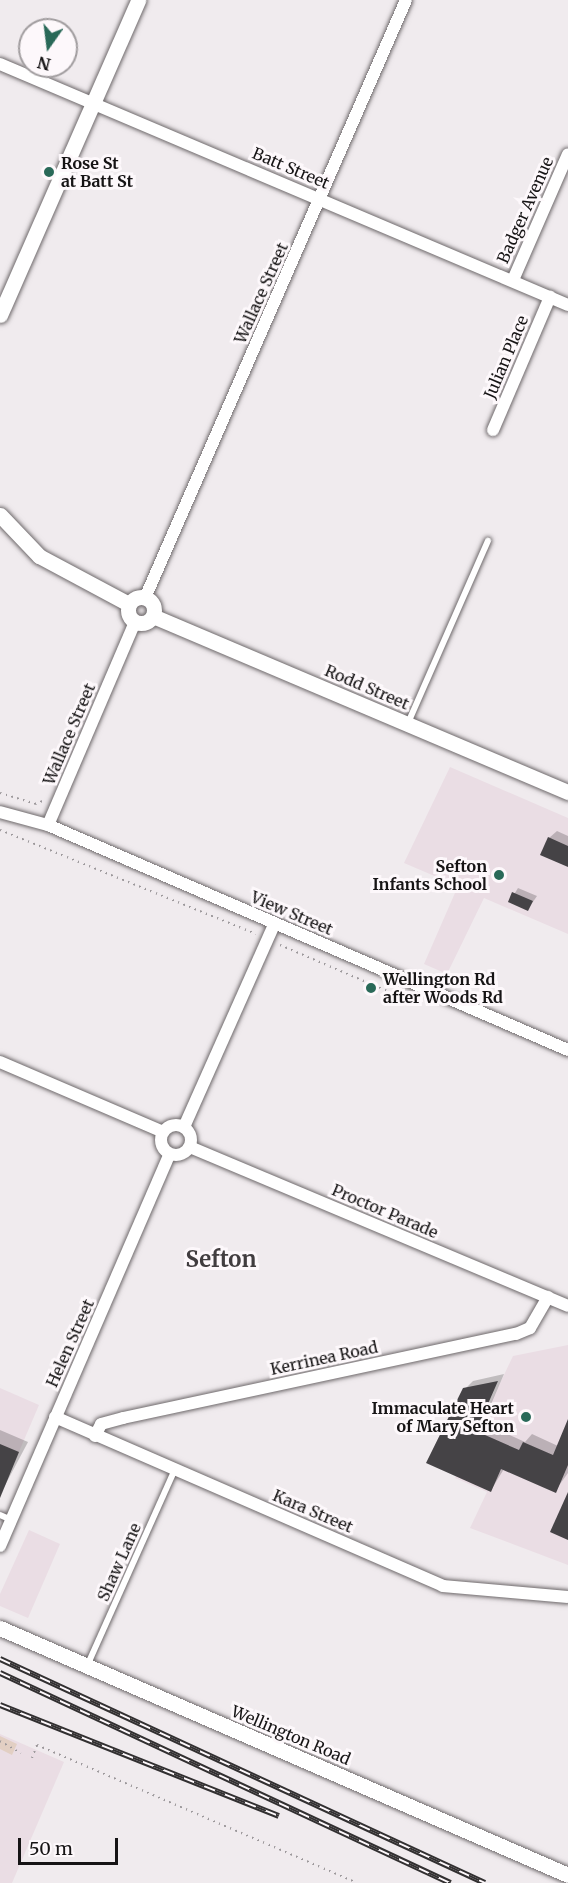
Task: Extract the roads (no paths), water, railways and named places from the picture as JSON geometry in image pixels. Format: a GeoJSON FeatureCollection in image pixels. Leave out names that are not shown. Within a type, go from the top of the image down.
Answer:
{"type":"FeatureCollection","features":[{"type":"Feature","properties":{"kind":"street"},"geometry":{"type":"LineString","coordinates":[[0,315],[138,0]]}},
{"type":"Feature","properties":{"kind":"street","name":"Wallace Street"},"geometry":{"type":"LineString","coordinates":[[145,598],[406,0]]}},
{"type":"Feature","properties":{"kind":"street","name":"Batt Street"},"geometry":{"type":"LineString","coordinates":[[0,64],[321,198],[568,305]]}},
{"type":"Feature","properties":{"kind":"street","name":"Badger Avenue"},"geometry":{"type":"LineString","coordinates":[[513,280],[568,154]]}},
{"type":"Feature","properties":{"kind":"street","name":"Julian Place"},"geometry":{"type":"LineString","coordinates":[[493,430],[549,297]]}},
{"type":"Feature","properties":{"kind":"street"},"geometry":{"type":"LineString","coordinates":[[0,515],[39,556],[129,604],[135,622],[153,616],[153,605],[145,598],[129,604]]}},
{"type":"Feature","properties":{"kind":"street","name":"Rodd Street"},"geometry":{"type":"LineString","coordinates":[[153,616],[568,792]]}},
{"type":"Feature","properties":{"kind":"street","name":"Wallace Street"},"geometry":{"type":"LineString","coordinates":[[48,825],[135,622]]}},
{"type":"Feature","properties":{"kind":"street","name":"View Street"},"geometry":{"type":"LineString","coordinates":[[0,812],[48,825],[568,1050]]}},
{"type":"Feature","properties":{"kind":"street"},"geometry":{"type":"LineString","coordinates":[[184,1127],[275,923]]}},
{"type":"Feature","properties":{"kind":"street"},"geometry":{"type":"LineString","coordinates":[[0,1062],[163,1132]]}},
{"type":"Feature","properties":{"kind":"street"},"geometry":{"type":"LineString","coordinates":[[171,1125],[184,1127],[191,1137],[190,1147],[170,1154],[162,1146],[163,1132],[171,1125]]}},
{"type":"Feature","properties":{"kind":"street","name":"Proctor Parade"},"geometry":{"type":"LineString","coordinates":[[190,1147],[568,1306]]}},
{"type":"Feature","properties":{"kind":"street","name":"Helen Street"},"geometry":{"type":"LineString","coordinates":[[0,1546],[5,1517],[55,1417],[170,1154]]}},
{"type":"Feature","properties":{"kind":"street","name":"Kerrinea Road"},"geometry":{"type":"LineString","coordinates":[[94,1436],[101,1424],[123,1418],[516,1334],[530,1328],[548,1297]]}},
{"type":"Feature","properties":{"kind":"street","name":"Kara Street"},"geometry":{"type":"LineString","coordinates":[[55,1417],[94,1436],[443,1586],[568,1597]]}},
{"type":"Feature","properties":{"kind":"street","name":"Wellington Road"},"geometry":{"type":"LineString","coordinates":[[0,1628],[568,1875]]}},
{"type":"Feature","properties":{"kind":"lane"},"geometry":{"type":"LineString","coordinates":[[407,724],[488,541]]}},
{"type":"Feature","properties":{"kind":"lane","name":"Shaw Lane"},"geometry":{"type":"LineString","coordinates":[[87,1666],[175,1469]]}},
{"type":"Feature","properties":{"kind":"railway"},"geometry":{"type":"LineString","coordinates":[[0,1659],[485,1883]]}},
{"type":"Feature","properties":{"kind":"railway"},"geometry":{"type":"LineString","coordinates":[[0,1673],[451,1883]]}},
{"type":"Feature","properties":{"kind":"railway"},"geometry":{"type":"LineString","coordinates":[[0,1705],[279,1816]]}},
{"type":"Feature","properties":{"kind":"place","name":"Rose St at Batt St"},"geometry":{"type":"Point","coordinates":[49,172]}},
{"type":"Feature","properties":{"kind":"place","name":"Sefton Infants School"},"geometry":{"type":"Point","coordinates":[499,875]}},
{"type":"Feature","properties":{"kind":"place","name":"Wellington Rd after Woods Rd"},"geometry":{"type":"Point","coordinates":[371,988]}},
{"type":"Feature","properties":{"kind":"place","name":"Immaculate Heart of Mary Sefton"},"geometry":{"type":"Point","coordinates":[526,1417]}},
{"type":"Feature","properties":{"kind":"district","name":"Sefton"},"geometry":{"type":"Point","coordinates":[221,1260]}}]}
